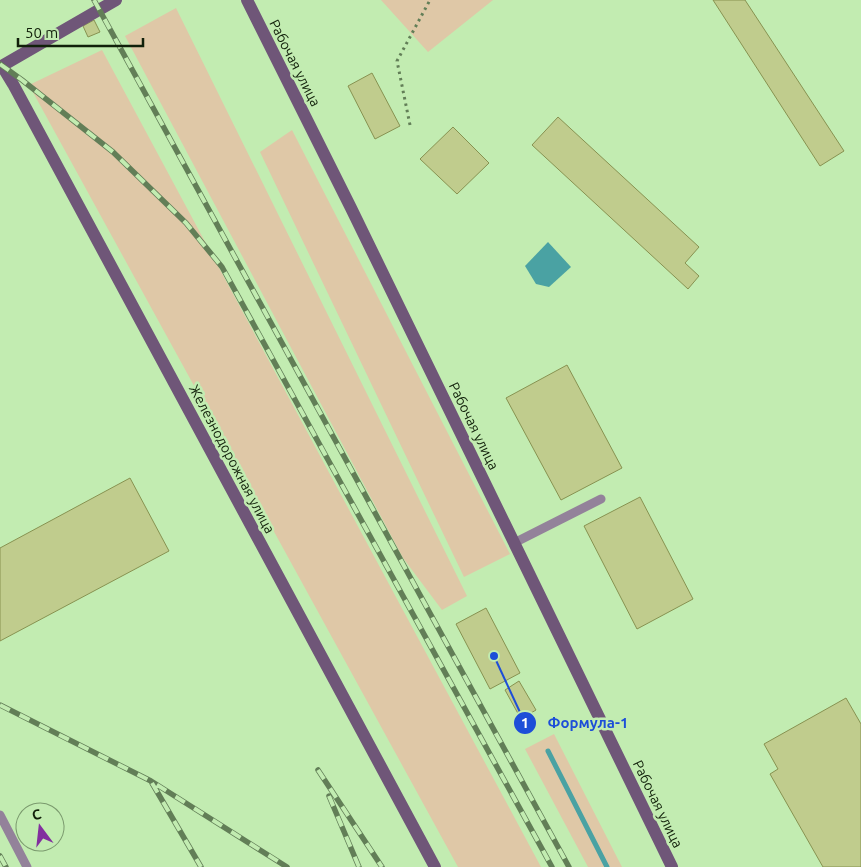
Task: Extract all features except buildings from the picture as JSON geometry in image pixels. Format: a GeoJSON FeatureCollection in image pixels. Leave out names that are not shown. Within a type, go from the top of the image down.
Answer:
{"type":"FeatureCollection","features":[{"type":"Feature","properties":{"kind":"street"},"geometry":{"type":"LineString","coordinates":[[1,66],[116,0]]}},
{"type":"Feature","properties":{"kind":"street","name":"Рабочая улица"},"geometry":{"type":"LineString","coordinates":[[247,0],[351,208],[672,867]]}},
{"type":"Feature","properties":{"kind":"street","name":"Железнодорожная улица"},"geometry":{"type":"LineString","coordinates":[[1,66],[435,867]]}},
{"type":"Feature","properties":{"kind":"lane"},"geometry":{"type":"LineString","coordinates":[[514,543],[601,499]]}},
{"type":"Feature","properties":{"kind":"lane"},"geometry":{"type":"LineString","coordinates":[[0,815],[27,867]]}},
{"type":"Feature","properties":{"kind":"path"},"geometry":{"type":"LineString","coordinates":[[410,126],[397,61],[430,0]]}},
{"type":"Feature","properties":{"kind":"shaded area"},"geometry":{"type":"Polygon","coordinates":[[[381,0],[493,0],[428,52],[381,0]]]}},
{"type":"Feature","properties":{"kind":"shaded area"},"geometry":{"type":"Polygon","coordinates":[[[176,8],[467,596],[442,610],[403,558],[125,36],[176,8]]]}},
{"type":"Feature","properties":{"kind":"shaded area"},"geometry":{"type":"Polygon","coordinates":[[[102,50],[541,867],[458,867],[29,85],[102,50]]]}},
{"type":"Feature","properties":{"kind":"shaded area"},"geometry":{"type":"Polygon","coordinates":[[[292,130],[510,554],[464,577],[260,152],[292,130]]]}},
{"type":"Feature","properties":{"kind":"shaded area"},"geometry":{"type":"Polygon","coordinates":[[[554,734],[622,867],[588,867],[525,749],[554,734]]]}},
{"type":"Feature","properties":{"kind":"water"},"geometry":{"type":"Polygon","coordinates":[[[548,242],[571,267],[549,287],[536,284],[525,266],[548,242]]]}},
{"type":"Feature","properties":{"kind":"waterway"},"geometry":{"type":"LineString","coordinates":[[548,751],[607,867]]}},
{"type":"Feature","properties":{"kind":"railway"},"geometry":{"type":"LineString","coordinates":[[94,0],[569,867]]}},
{"type":"Feature","properties":{"kind":"railway"},"geometry":{"type":"LineString","coordinates":[[0,64],[113,152],[186,223],[222,267],[552,867]]}},
{"type":"Feature","properties":{"kind":"railway"},"geometry":{"type":"LineString","coordinates":[[0,705],[151,781],[287,867]]}},
{"type":"Feature","properties":{"kind":"railway"},"geometry":{"type":"LineString","coordinates":[[318,770],[382,867]]}},
{"type":"Feature","properties":{"kind":"railway"},"geometry":{"type":"LineString","coordinates":[[152,783],[201,867]]}},
{"type":"Feature","properties":{"kind":"railway"},"geometry":{"type":"LineString","coordinates":[[329,796],[359,867]]}},
{"type":"Feature","properties":{"kind":"railway"},"geometry":{"type":"LineString","coordinates":[[0,856],[6,867]]}},
{"type":"Feature","properties":{"kind":"place","name":"Формула-1"},"geometry":{"type":"Point","coordinates":[494,656]}}]}
